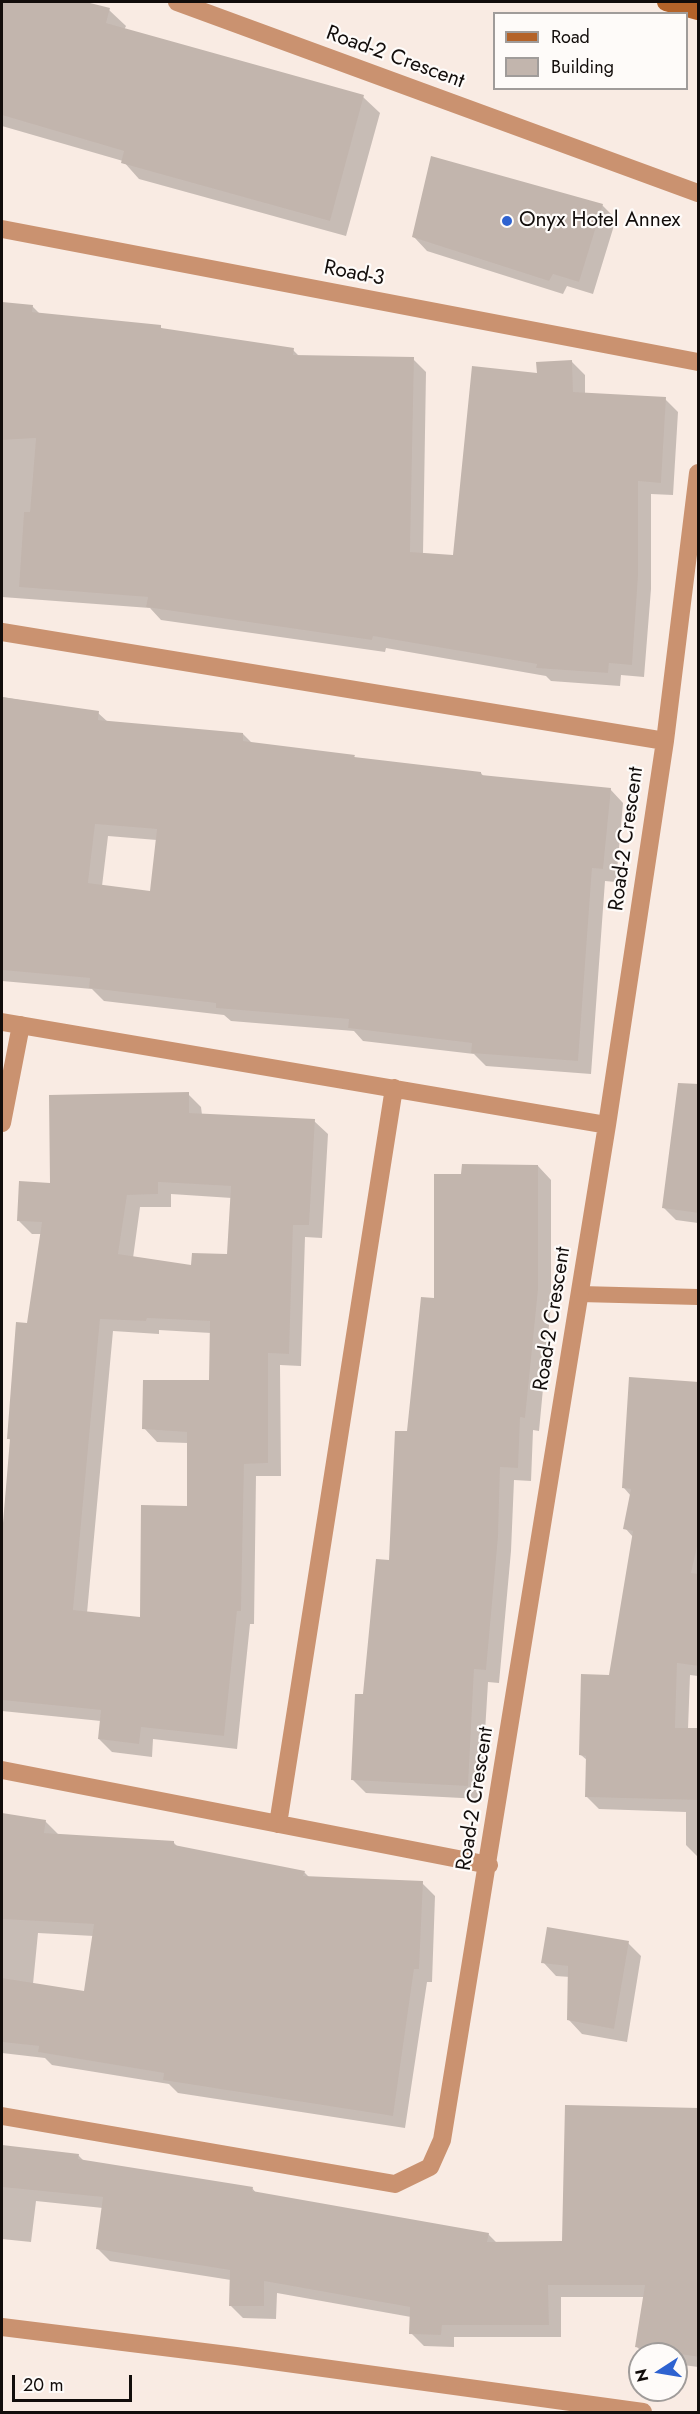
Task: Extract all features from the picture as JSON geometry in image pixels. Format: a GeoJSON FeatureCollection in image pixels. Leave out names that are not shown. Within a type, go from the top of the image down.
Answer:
{"type":"FeatureCollection","features":[{"type":"Feature","properties":{"kind":"main road"},"geometry":{"type":"LineString","coordinates":[[666,2],[699,11]]}},
{"type":"Feature","properties":{"kind":"street","name":"Road-2 Crescent"},"geometry":{"type":"LineString","coordinates":[[177,2],[699,193]]}},
{"type":"Feature","properties":{"kind":"street","name":"Road-3"},"geometry":{"type":"LineString","coordinates":[[2,229],[699,362]]}},
{"type":"Feature","properties":{"kind":"street","name":"Road-2 Crescent"},"geometry":{"type":"LineString","coordinates":[[2,2116],[395,2184],[430,2168],[442,2140],[489,1865],[608,1125],[665,741],[699,473]]}},
{"type":"Feature","properties":{"kind":"street"},"geometry":{"type":"LineString","coordinates":[[2,632],[665,741]]}},
{"type":"Feature","properties":{"kind":"street"},"geometry":{"type":"LineString","coordinates":[[2,1022],[608,1125]]}},
{"type":"Feature","properties":{"kind":"street"},"geometry":{"type":"LineString","coordinates":[[2,1123],[21,1025]]}},
{"type":"Feature","properties":{"kind":"street"},"geometry":{"type":"LineString","coordinates":[[278,1824],[394,1088]]}},
{"type":"Feature","properties":{"kind":"street"},"geometry":{"type":"LineString","coordinates":[[2,1770],[489,1865]]}},
{"type":"Feature","properties":{"kind":"street"},"geometry":{"type":"LineString","coordinates":[[2,2327],[236,2356],[643,2412]]}},
{"type":"Feature","properties":{"kind":"lane"},"geometry":{"type":"LineString","coordinates":[[580,1294],[699,1297]]}},
{"type":"Feature","properties":{"kind":"building"},"geometry":{"type":"Polygon","coordinates":[[[2,2],[86,2],[110,8],[106,23],[364,95],[330,221],[121,163],[124,151],[2,115],[2,2]]]}},
{"type":"Feature","properties":{"kind":"building","name":"Onyx Hotel Annex"},"geometry":{"type":"Polygon","coordinates":[[[431,156],[603,204],[579,282],[553,274],[549,281],[412,237],[431,156]]]}},
{"type":"Feature","properties":{"kind":"building"},"geometry":{"type":"Polygon","coordinates":[[[2,302],[33,305],[32,312],[161,325],[161,328],[294,348],[293,355],[414,357],[410,552],[453,555],[472,366],[537,373],[536,362],[572,360],[573,392],[666,397],[661,483],[638,481],[638,576],[632,665],[609,663],[608,673],[536,668],[537,664],[373,636],[372,640],[146,607],[148,597],[19,587],[24,512],[30,512],[36,438],[2,440],[2,302]]]}},
{"type":"Feature","properties":{"kind":"building"},"geometry":{"type":"Polygon","coordinates":[[[2,697],[99,711],[98,720],[243,733],[243,741],[481,772],[481,775],[611,788],[603,869],[592,868],[578,1061],[471,1053],[472,1043],[348,1028],[349,1019],[216,1008],[216,1003],[89,988],[90,978],[2,970],[2,697]],[[95,824],[88,883],[150,891],[157,829],[95,824]]]}},
{"type":"Feature","properties":{"kind":"building"},"geometry":{"type":"Polygon","coordinates":[[[678,1083],[699,1084],[699,1213],[662,1208],[678,1083]]]}},
{"type":"Feature","properties":{"kind":"building"},"geometry":{"type":"Polygon","coordinates":[[[189,1092],[189,1113],[315,1119],[309,1225],[293,1225],[289,1354],[268,1353],[268,1463],[244,1464],[241,1611],[237,1611],[224,1736],[141,1727],[139,1744],[98,1739],[101,1710],[2,1700],[2,1535],[16,1322],[27,1323],[42,1222],[17,1221],[19,1181],[50,1183],[49,1095],[189,1092]],[[158,1182],[158,1194],[127,1195],[118,1254],[191,1265],[192,1253],[227,1254],[231,1186],[158,1182]],[[147,1318],[146,1321],[100,1319],[73,1610],[140,1617],[141,1505],[187,1506],[187,1432],[142,1429],[143,1380],[209,1380],[210,1321],[147,1318]]]}},
{"type":"Feature","properties":{"kind":"building"},"geometry":{"type":"Polygon","coordinates":[[[462,1164],[538,1165],[538,1290],[525,1418],[520,1417],[518,1468],[500,1467],[498,1537],[486,1670],[474,1669],[468,1786],[351,1780],[355,1694],[363,1694],[376,1559],[389,1560],[395,1431],[407,1431],[421,1297],[434,1298],[434,1174],[461,1174],[462,1164]]]}},
{"type":"Feature","properties":{"kind":"building"},"geometry":{"type":"Polygon","coordinates":[[[629,1377],[699,1382],[699,1538],[691,1573],[699,1574],[699,1666],[677,1663],[675,1728],[699,1728],[699,1800],[585,1797],[586,1756],[579,1755],[581,1674],[609,1675],[633,1531],[623,1529],[631,1489],[622,1488],[629,1377]]]}},
{"type":"Feature","properties":{"kind":"building"},"geometry":{"type":"Polygon","coordinates":[[[2,1813],[46,1820],[44,1833],[174,1841],[174,1845],[305,1871],[303,1876],[423,1881],[419,1969],[414,1969],[393,2116],[163,2080],[164,2073],[38,2052],[39,2046],[2,2042],[2,1978],[84,1991],[94,1924],[2,1919],[2,1813]]]}},
{"type":"Feature","properties":{"kind":"building"},"geometry":{"type":"Polygon","coordinates":[[[547,1927],[629,1941],[614,2029],[567,2020],[568,1966],[541,1963],[547,1927]]]}},
{"type":"Feature","properties":{"kind":"building"},"geometry":{"type":"Polygon","coordinates":[[[565,2105],[699,2108],[699,2357],[688,2355],[688,2342],[636,2342],[645,2285],[548,2285],[549,2325],[442,2325],[441,2335],[409,2334],[410,2307],[264,2281],[264,2306],[229,2306],[230,2270],[96,2249],[103,2197],[2,2187],[2,2145],[79,2154],[78,2159],[253,2187],[252,2191],[489,2233],[487,2242],[562,2241],[565,2105]]]}},
{"type":"Feature","properties":{"kind":"place","name":"Onyx Hotel Annex"},"geometry":{"type":"Point","coordinates":[507,221]}}]}
